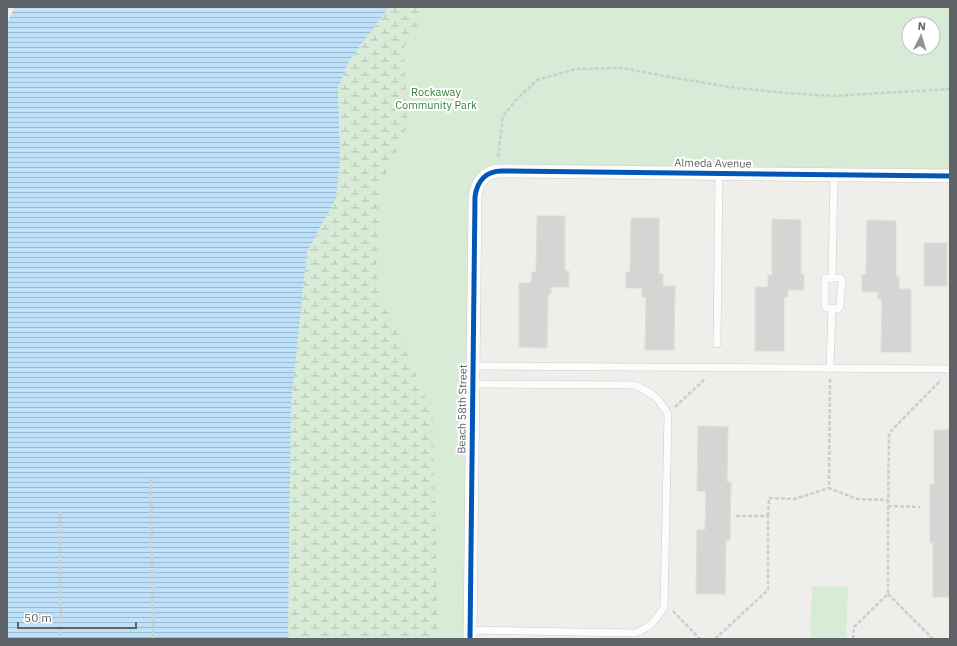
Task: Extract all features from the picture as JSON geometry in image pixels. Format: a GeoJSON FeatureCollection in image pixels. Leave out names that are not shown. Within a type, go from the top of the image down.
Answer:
{"type":"FeatureCollection","features":[{"type":"Feature","properties":{"kind":"street","name":"Almeda Avenue"},"geometry":{"type":"LineString","coordinates":[[496,171],[950,176]]}},
{"type":"Feature","properties":{"kind":"street","name":"Beach 58th Street"},"geometry":{"type":"LineString","coordinates":[[470,635],[475,197],[477,186],[480,181],[490,173],[496,171]]}},
{"type":"Feature","properties":{"kind":"lane"},"geometry":{"type":"LineString","coordinates":[[717,344],[719,173]]}},
{"type":"Feature","properties":{"kind":"lane"},"geometry":{"type":"LineString","coordinates":[[832,278],[834,175]]}},
{"type":"Feature","properties":{"kind":"lane"},"geometry":{"type":"LineString","coordinates":[[832,278],[840,278],[842,281],[840,306],[838,309],[827,308],[825,306],[825,279],[832,278]]}},
{"type":"Feature","properties":{"kind":"lane"},"geometry":{"type":"LineString","coordinates":[[830,368],[832,308]]}},
{"type":"Feature","properties":{"kind":"lane"},"geometry":{"type":"LineString","coordinates":[[473,366],[950,369]]}},
{"type":"Feature","properties":{"kind":"lane"},"geometry":{"type":"LineString","coordinates":[[470,635],[635,633],[647,628],[655,621],[664,607],[668,414],[653,394],[635,385],[472,384]]}},
{"type":"Feature","properties":{"kind":"path"},"geometry":{"type":"LineString","coordinates":[[496,171],[503,116],[537,80],[576,69],[622,68],[729,87],[833,96],[925,92],[950,89]]}},
{"type":"Feature","properties":{"kind":"path"},"geometry":{"type":"LineString","coordinates":[[668,414],[707,377],[709,368]]}},
{"type":"Feature","properties":{"kind":"path"},"geometry":{"type":"LineString","coordinates":[[829,488],[830,368]]}},
{"type":"Feature","properties":{"kind":"path"},"geometry":{"type":"LineString","coordinates":[[933,639],[888,594],[889,433],[945,376]]}},
{"type":"Feature","properties":{"kind":"path"},"geometry":{"type":"LineString","coordinates":[[151,479],[153,639]]}},
{"type":"Feature","properties":{"kind":"path"},"geometry":{"type":"LineString","coordinates":[[716,639],[768,590],[769,498],[795,499],[829,488],[857,499],[888,500]]}},
{"type":"Feature","properties":{"kind":"path"},"geometry":{"type":"LineString","coordinates":[[888,506],[920,507]]}},
{"type":"Feature","properties":{"kind":"path"},"geometry":{"type":"LineString","coordinates":[[60,512],[61,639]]}},
{"type":"Feature","properties":{"kind":"path"},"geometry":{"type":"LineString","coordinates":[[735,516],[768,516]]}},
{"type":"Feature","properties":{"kind":"path"},"geometry":{"type":"LineString","coordinates":[[853,639],[854,627],[888,594]]}},
{"type":"Feature","properties":{"kind":"path"},"geometry":{"type":"LineString","coordinates":[[664,607],[676,612],[700,639]]}},
{"type":"Feature","properties":{"kind":"green space","name":"Rockaway Community Park"},"geometry":{"type":"Polygon","coordinates":[[[389,7],[950,7],[950,176],[502,171],[480,181],[470,639],[288,639],[307,252],[336,198],[340,159],[389,7]]]}},
{"type":"Feature","properties":{"kind":"green space"},"geometry":{"type":"Polygon","coordinates":[[[389,7],[430,7],[404,47],[407,127],[379,189],[377,288],[408,354],[433,417],[438,639],[288,639],[291,406],[307,252],[336,198],[340,159],[338,88],[349,61],[389,7]]]}},
{"type":"Feature","properties":{"kind":"green space"},"geometry":{"type":"Polygon","coordinates":[[[812,586],[848,587],[846,639],[810,639],[812,586]]]}},
{"type":"Feature","properties":{"kind":"water"},"geometry":{"type":"Polygon","coordinates":[[[15,7],[389,7],[349,61],[338,88],[340,159],[336,198],[307,252],[291,406],[288,639],[7,639],[7,23],[15,7]]]}},
{"type":"Feature","properties":{"kind":"building"},"geometry":{"type":"Polygon","coordinates":[[[537,216],[565,216],[565,271],[569,271],[569,287],[551,287],[551,294],[548,294],[547,348],[519,347],[519,283],[531,283],[532,272],[536,272],[537,216]]]}},
{"type":"Feature","properties":{"kind":"building"},"geometry":{"type":"Polygon","coordinates":[[[631,218],[659,218],[659,274],[663,274],[663,286],[675,286],[674,350],[645,350],[646,297],[642,297],[642,288],[626,288],[626,272],[630,272],[631,218]]]}},
{"type":"Feature","properties":{"kind":"building"},"geometry":{"type":"Polygon","coordinates":[[[772,219],[801,220],[801,274],[804,274],[804,290],[788,290],[788,297],[784,297],[784,351],[755,351],[755,287],[768,287],[768,275],[772,276],[772,219]]]}},
{"type":"Feature","properties":{"kind":"building"},"geometry":{"type":"Polygon","coordinates":[[[867,220],[896,221],[896,276],[899,277],[899,289],[911,289],[911,352],[881,352],[882,299],[878,299],[878,292],[862,292],[862,275],[866,274],[867,220]]]}},
{"type":"Feature","properties":{"kind":"building"},"geometry":{"type":"Polygon","coordinates":[[[924,243],[947,243],[947,286],[924,286],[924,243]]]}},
{"type":"Feature","properties":{"kind":"building"},"geometry":{"type":"Polygon","coordinates":[[[698,426],[728,427],[727,482],[731,482],[730,540],[726,540],[725,594],[696,594],[697,530],[705,530],[706,491],[697,491],[698,426]]]}},
{"type":"Feature","properties":{"kind":"building"},"geometry":{"type":"Polygon","coordinates":[[[934,430],[950,430],[950,597],[933,597],[933,543],[930,543],[930,484],[934,484],[934,430]]]}},
{"type":"Feature","properties":{"kind":"cycle path"},"geometry":{"type":"LineString","coordinates":[[470,639],[475,197],[478,186],[483,178],[496,171],[950,176]]}}]}
